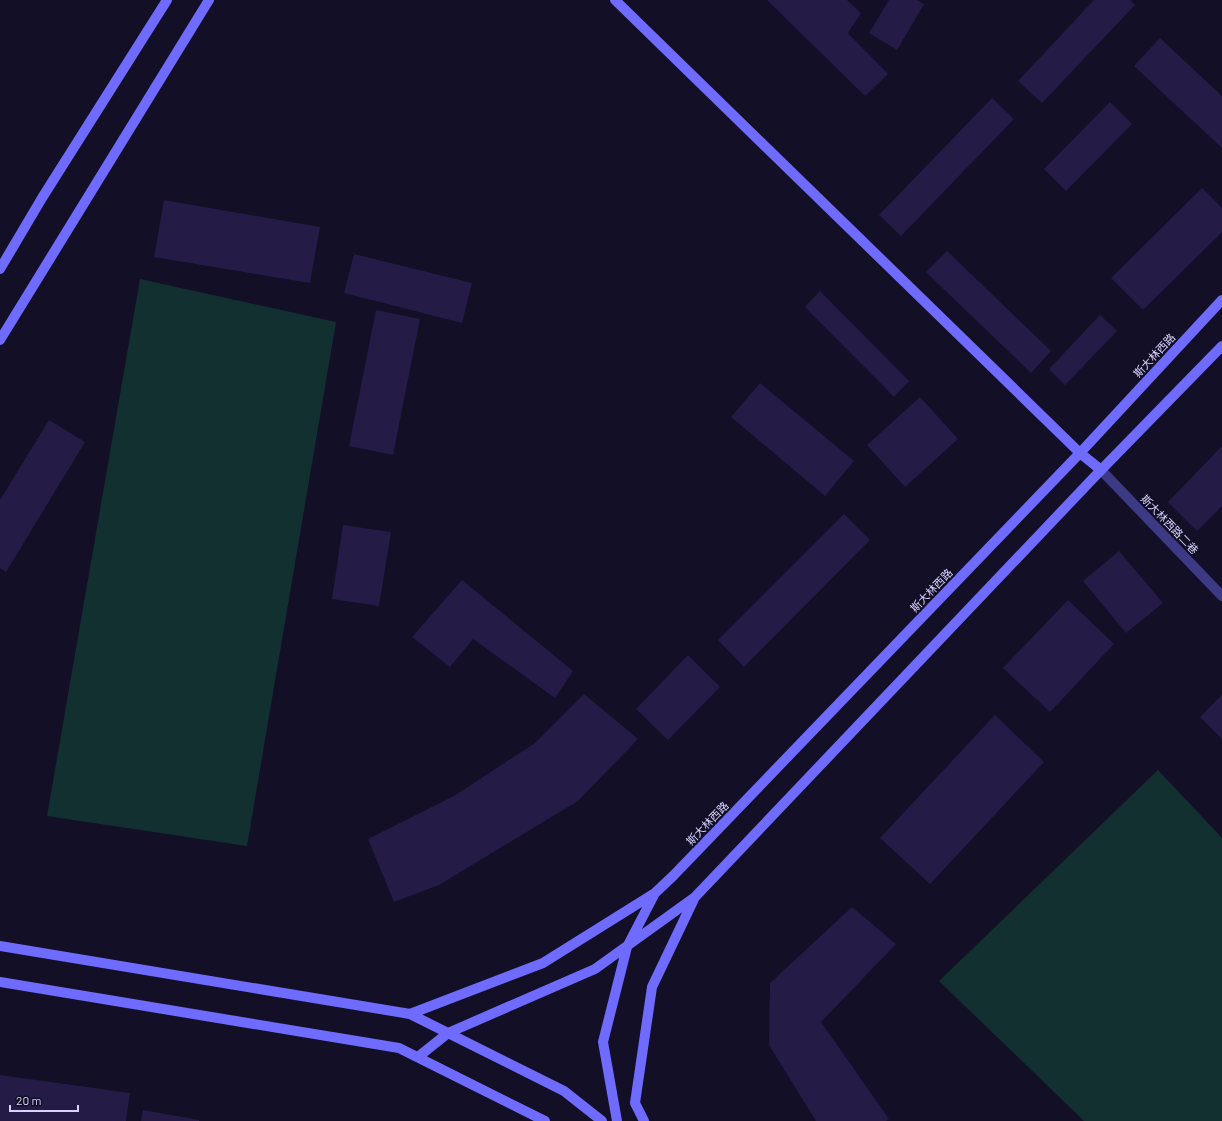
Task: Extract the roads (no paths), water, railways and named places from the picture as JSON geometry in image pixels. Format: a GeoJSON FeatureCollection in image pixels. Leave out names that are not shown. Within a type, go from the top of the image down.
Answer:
{"type":"FeatureCollection","features":[{"type":"Feature","properties":{"kind":"main road"},"geometry":{"type":"LineString","coordinates":[[0,269],[42,198],[167,0]]}},
{"type":"Feature","properties":{"kind":"main road"},"geometry":{"type":"LineString","coordinates":[[0,340],[209,0]]}},
{"type":"Feature","properties":{"kind":"main road"},"geometry":{"type":"LineString","coordinates":[[615,0],[1080,453],[1101,470]]}},
{"type":"Feature","properties":{"kind":"main road","name":"斯大林西路"},"geometry":{"type":"LineString","coordinates":[[655,893],[1080,453],[1222,300]]}},
{"type":"Feature","properties":{"kind":"main road"},"geometry":{"type":"LineString","coordinates":[[418,1057],[448,1033],[595,969],[695,897],[1101,470],[1222,346]]}},
{"type":"Feature","properties":{"kind":"main road"},"geometry":{"type":"LineString","coordinates":[[617,1121],[603,1042],[627,947],[655,893]]}},
{"type":"Feature","properties":{"kind":"main road"},"geometry":{"type":"LineString","coordinates":[[410,1014],[543,963],[655,893]]}},
{"type":"Feature","properties":{"kind":"main road"},"geometry":{"type":"LineString","coordinates":[[644,1121],[635,1102],[652,987],[695,897]]}},
{"type":"Feature","properties":{"kind":"main road"},"geometry":{"type":"LineString","coordinates":[[0,946],[410,1014],[564,1091],[602,1121]]}},
{"type":"Feature","properties":{"kind":"main road"},"geometry":{"type":"LineString","coordinates":[[0,982],[399,1048],[545,1121]]}},
{"type":"Feature","properties":{"kind":"street","name":"斯大林西路二巷"},"geometry":{"type":"LineString","coordinates":[[1101,470],[1222,596]]}}]}
